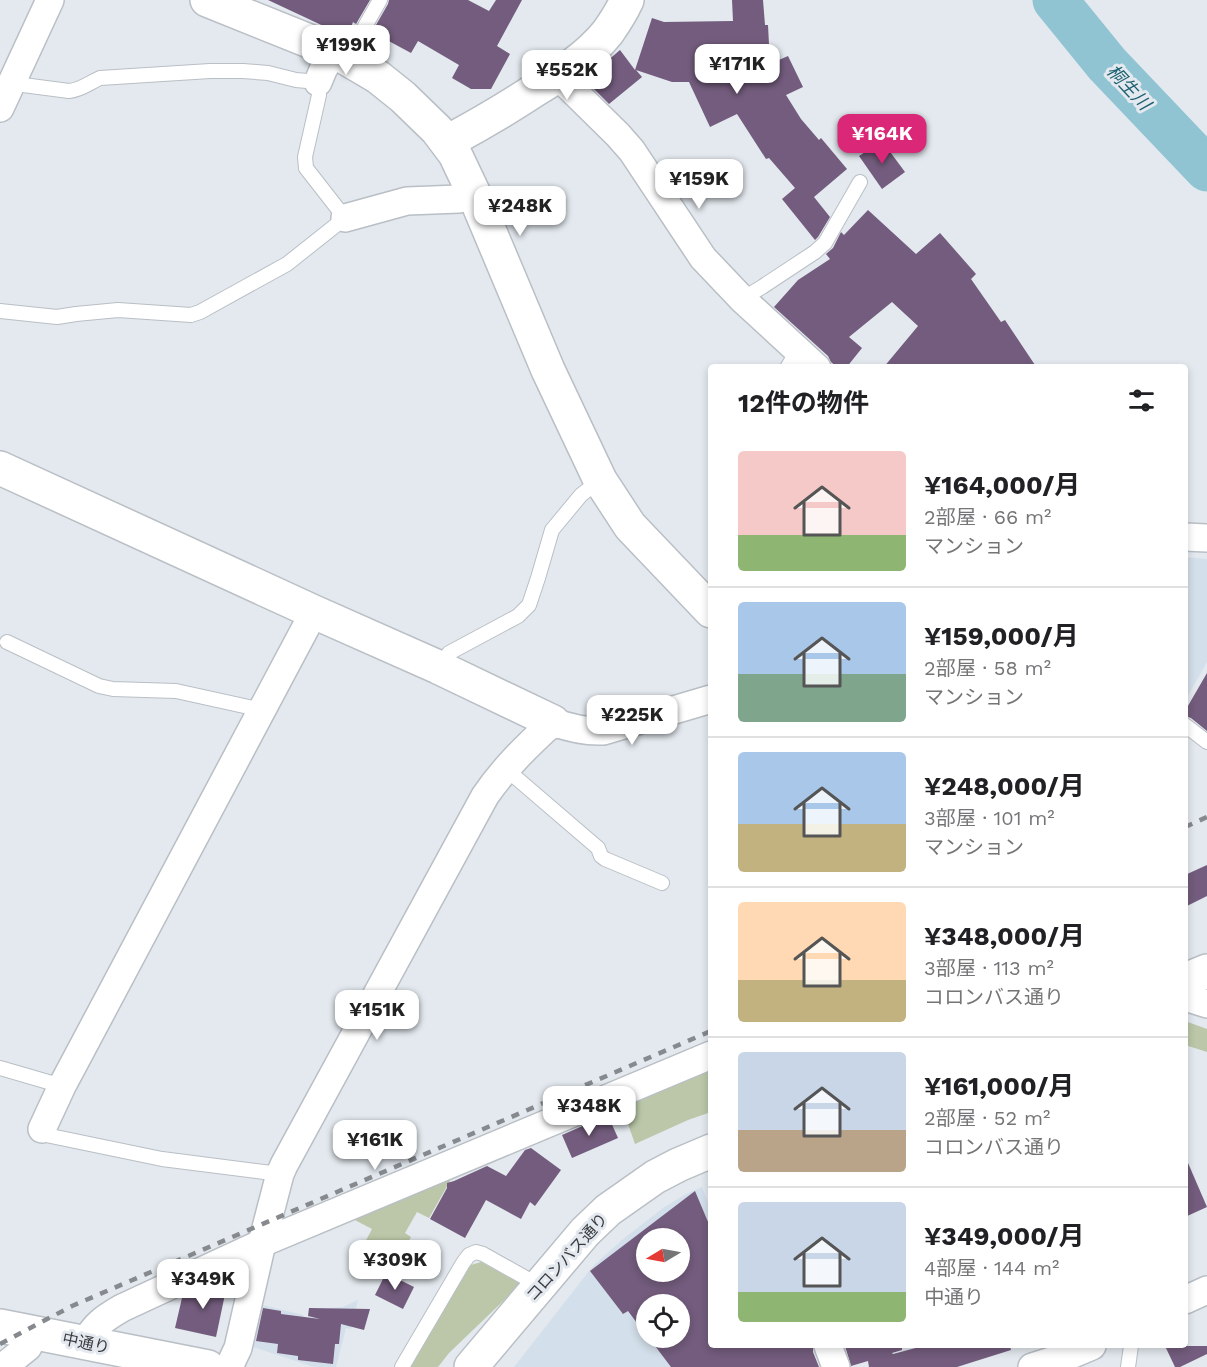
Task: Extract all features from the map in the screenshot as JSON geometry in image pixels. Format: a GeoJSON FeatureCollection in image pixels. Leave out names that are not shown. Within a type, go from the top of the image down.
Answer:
{"type":"FeatureCollection","features":[{"type":"Feature","properties":{"kind":"street"},"geometry":{"type":"LineString","coordinates":[[0,108],[6,82],[50,0]]}},
{"type":"Feature","properties":{"kind":"street"},"geometry":{"type":"LineString","coordinates":[[207,0],[342,56],[378,77],[426,118],[447,142],[474,194],[548,370],[600,480],[630,526],[708,608]]}},
{"type":"Feature","properties":{"kind":"street"},"geometry":{"type":"LineString","coordinates":[[447,142],[558,76],[593,48],[608,32],[627,0]]}},
{"type":"Feature","properties":{"kind":"street"},"geometry":{"type":"LineString","coordinates":[[318,82],[323,70],[342,56]]}},
{"type":"Feature","properties":{"kind":"street"},"geometry":{"type":"LineString","coordinates":[[558,76],[632,151],[703,258],[801,362]]}},
{"type":"Feature","properties":{"kind":"street"},"geometry":{"type":"LineString","coordinates":[[345,218],[407,201],[459,199],[474,194]]}},
{"type":"Feature","properties":{"kind":"street"},"geometry":{"type":"LineString","coordinates":[[0,468],[314,612],[438,666],[553,722],[591,732],[603,731],[708,700]]}},
{"type":"Feature","properties":{"kind":"street"},"geometry":{"type":"LineString","coordinates":[[1188,537],[1207,538]]}},
{"type":"Feature","properties":{"kind":"street"},"geometry":{"type":"LineString","coordinates":[[42,1130],[62,1086],[314,612]]}},
{"type":"Feature","properties":{"kind":"street"},"geometry":{"type":"LineString","coordinates":[[229,1367],[238,1348],[280,1174],[484,796],[506,768],[553,722]]}},
{"type":"Feature","properties":{"kind":"street"},"geometry":{"type":"LineString","coordinates":[[1188,979],[1207,971]]}},
{"type":"Feature","properties":{"kind":"street"},"geometry":{"type":"LineString","coordinates":[[1188,998],[1207,1004]]}},
{"type":"Feature","properties":{"kind":"street"},"geometry":{"type":"LineString","coordinates":[[84,1344],[101,1321],[122,1308],[262,1243],[708,1056]]}},
{"type":"Feature","properties":{"kind":"street","name":"コロンバス通り"},"geometry":{"type":"LineString","coordinates":[[471,1367],[585,1232],[608,1210],[654,1177],[708,1152]]}},
{"type":"Feature","properties":{"kind":"street"},"geometry":{"type":"LineString","coordinates":[[1188,1299],[1207,1290]]}},
{"type":"Feature","properties":{"kind":"street","name":"中通り"},"geometry":{"type":"LineString","coordinates":[[0,1326],[31,1348],[84,1344],[208,1367]]}},
{"type":"Feature","properties":{"kind":"street"},"geometry":{"type":"LineString","coordinates":[[3,1367],[31,1348]]}},
{"type":"Feature","properties":{"kind":"street"},"geometry":{"type":"LineString","coordinates":[[829,1348],[836,1367]]}},
{"type":"Feature","properties":{"kind":"street"},"geometry":{"type":"LineString","coordinates":[[1032,1367],[1087,1348]]}},
{"type":"Feature","properties":{"kind":"lane"},"geometry":{"type":"LineString","coordinates":[[342,56],[356,42],[380,0]]}},
{"type":"Feature","properties":{"kind":"lane"},"geometry":{"type":"LineString","coordinates":[[0,311],[57,317],[118,310],[191,315],[287,264],[345,218],[306,168],[305,157],[319,95],[318,82],[296,80],[268,72],[210,71],[100,78],[78,90],[69,91],[6,82]]}},
{"type":"Feature","properties":{"kind":"lane"},"geometry":{"type":"LineString","coordinates":[[742,298],[806,258],[825,243],[860,182]]}},
{"type":"Feature","properties":{"kind":"lane"},"geometry":{"type":"LineString","coordinates":[[438,666],[449,653],[518,616],[529,605],[552,530],[581,495],[600,480]]}},
{"type":"Feature","properties":{"kind":"lane"},"geometry":{"type":"LineString","coordinates":[[8,642],[99,686],[113,689],[176,691],[262,710]]}},
{"type":"Feature","properties":{"kind":"lane"},"geometry":{"type":"LineString","coordinates":[[1188,727],[1207,742]]}},
{"type":"Feature","properties":{"kind":"lane"},"geometry":{"type":"LineString","coordinates":[[506,768],[598,848],[605,859],[662,883]]}},
{"type":"Feature","properties":{"kind":"lane"},"geometry":{"type":"LineString","coordinates":[[0,1068],[62,1086]]}},
{"type":"Feature","properties":{"kind":"lane"},"geometry":{"type":"LineString","coordinates":[[42,1130],[45,1135],[162,1159],[280,1174]]}},
{"type":"Feature","properties":{"kind":"lane"},"geometry":{"type":"LineString","coordinates":[[402,1367],[469,1255],[476,1252],[483,1254],[540,1286]]}},
{"type":"Feature","properties":{"kind":"lane"},"geometry":{"type":"LineString","coordinates":[[1128,1367],[1131,1348]]}},
{"type":"Feature","properties":{"kind":"shaded area"},"geometry":{"type":"Polygon","coordinates":[[[1188,557],[1207,559],[1207,662],[1188,696],[1188,557]]]}},
{"type":"Feature","properties":{"kind":"shaded area"},"geometry":{"type":"Polygon","coordinates":[[[702,1187],[708,1203],[708,1348],[764,1348],[771,1367],[514,1367],[593,1266],[636,1229],[636,1282],[690,1282],[690,1228],[637,1228],[663,1208],[702,1187]]]}},
{"type":"Feature","properties":{"kind":"shaded area"},"geometry":{"type":"Polygon","coordinates":[[[358,1300],[351,1329],[346,1328],[336,1367],[314,1367],[253,1347],[259,1304],[303,1315],[302,1327],[330,1316],[330,1308],[343,1307],[358,1300]]]}},
{"type":"Feature","properties":{"kind":"green space"},"geometry":{"type":"Polygon","coordinates":[[[1188,1022],[1207,1029],[1207,1052],[1188,1046],[1188,1022]]]}},
{"type":"Feature","properties":{"kind":"green space"},"geometry":{"type":"Polygon","coordinates":[[[708,1067],[708,1113],[635,1144],[621,1104],[708,1067]]]}},
{"type":"Feature","properties":{"kind":"green space"},"geometry":{"type":"Polygon","coordinates":[[[448,1176],[450,1181],[429,1218],[417,1212],[405,1233],[411,1237],[401,1256],[396,1255],[388,1268],[361,1250],[372,1229],[351,1218],[448,1176]]]}},
{"type":"Feature","properties":{"kind":"green space"},"geometry":{"type":"Polygon","coordinates":[[[481,1262],[518,1282],[519,1286],[449,1353],[438,1367],[411,1367],[471,1265],[481,1262]]]}},
{"type":"Feature","properties":{"kind":"building"},"geometry":{"type":"Polygon","coordinates":[[[268,0],[370,0],[356,24],[353,22],[347,37],[268,0]]]}},
{"type":"Feature","properties":{"kind":"building"},"geometry":{"type":"Polygon","coordinates":[[[389,0],[468,0],[489,11],[496,0],[522,0],[497,46],[510,54],[491,89],[471,89],[452,78],[459,65],[418,41],[411,53],[372,32],[389,0]]]}},
{"type":"Feature","properties":{"kind":"building"},"geometry":{"type":"Polygon","coordinates":[[[732,0],[763,0],[765,25],[768,25],[770,64],[788,56],[803,87],[786,95],[801,119],[819,140],[821,138],[847,169],[814,197],[830,217],[815,240],[782,199],[795,188],[769,158],[766,159],[737,114],[710,127],[689,82],[672,82],[636,70],[642,77],[609,104],[585,80],[620,50],[635,70],[652,18],[664,22],[733,21],[732,0]]]}},
{"type":"Feature","properties":{"kind":"building"},"geometry":{"type":"Polygon","coordinates":[[[882,141],[905,172],[882,189],[859,156],[882,141]]]}},
{"type":"Feature","properties":{"kind":"building"},"geometry":{"type":"Polygon","coordinates":[[[868,210],[916,254],[940,233],[976,274],[971,279],[1001,322],[1005,320],[1034,364],[886,364],[918,326],[892,302],[849,337],[862,348],[849,364],[833,364],[828,356],[774,307],[798,280],[830,259],[826,254],[833,248],[841,232],[844,235],[868,210]]]}},
{"type":"Feature","properties":{"kind":"building"},"geometry":{"type":"Polygon","coordinates":[[[1207,673],[1207,731],[1188,717],[1188,706],[1207,673]]]}},
{"type":"Feature","properties":{"kind":"building"},"geometry":{"type":"Polygon","coordinates":[[[1207,865],[1207,896],[1188,906],[1188,874],[1207,865]]]}},
{"type":"Feature","properties":{"kind":"building"},"geometry":{"type":"Polygon","coordinates":[[[601,1118],[604,1123],[610,1120],[618,1138],[572,1158],[562,1135],[601,1118]]]}},
{"type":"Feature","properties":{"kind":"building"},"geometry":{"type":"Polygon","coordinates":[[[531,1148],[561,1170],[535,1206],[530,1202],[521,1219],[486,1200],[465,1238],[430,1219],[447,1188],[447,1183],[487,1166],[506,1176],[525,1150],[531,1148]]]}},
{"type":"Feature","properties":{"kind":"building"},"geometry":{"type":"Polygon","coordinates":[[[1188,1163],[1207,1207],[1188,1216],[1188,1163]]]}},
{"type":"Feature","properties":{"kind":"building"},"geometry":{"type":"Polygon","coordinates":[[[695,1191],[708,1222],[708,1348],[813,1348],[819,1367],[671,1367],[657,1348],[690,1348],[690,1294],[636,1294],[636,1322],[628,1311],[623,1314],[590,1271],[636,1236],[636,1282],[690,1282],[690,1228],[646,1228],[695,1191]]]}},
{"type":"Feature","properties":{"kind":"building"},"geometry":{"type":"Polygon","coordinates":[[[386,1273],[414,1287],[403,1309],[375,1295],[386,1273]]]}},
{"type":"Feature","properties":{"kind":"building"},"geometry":{"type":"Polygon","coordinates":[[[222,1279],[228,1280],[216,1337],[175,1328],[182,1298],[222,1279]]]}},
{"type":"Feature","properties":{"kind":"building"},"geometry":{"type":"Polygon","coordinates":[[[263,1308],[281,1311],[281,1314],[320,1319],[308,1316],[309,1308],[370,1309],[364,1330],[341,1324],[339,1344],[335,1344],[333,1364],[298,1360],[298,1356],[277,1353],[278,1344],[256,1341],[263,1308]]]}},
{"type":"Feature","properties":{"kind":"building"},"geometry":{"type":"Polygon","coordinates":[[[1207,1346],[1207,1354],[1180,1367],[1175,1367],[1166,1348],[1207,1346]]]}},
{"type":"Feature","properties":{"kind":"building"},"geometry":{"type":"Polygon","coordinates":[[[846,1348],[902,1348],[893,1354],[916,1348],[1010,1348],[1011,1350],[957,1367],[869,1367],[868,1361],[851,1366],[846,1348]]]}},
{"type":"Feature","properties":{"kind":"waterway","name":"桐生川"},"geometry":{"type":"LineString","coordinates":[[1055,0],[1107,64],[1207,169]]}},
{"type":"Feature","properties":{"kind":"railway"},"geometry":{"type":"LineString","coordinates":[[1188,826],[1207,817]]}},
{"type":"Feature","properties":{"kind":"railway"},"geometry":{"type":"LineString","coordinates":[[0,1344],[72,1306],[708,1032]]}}]}
